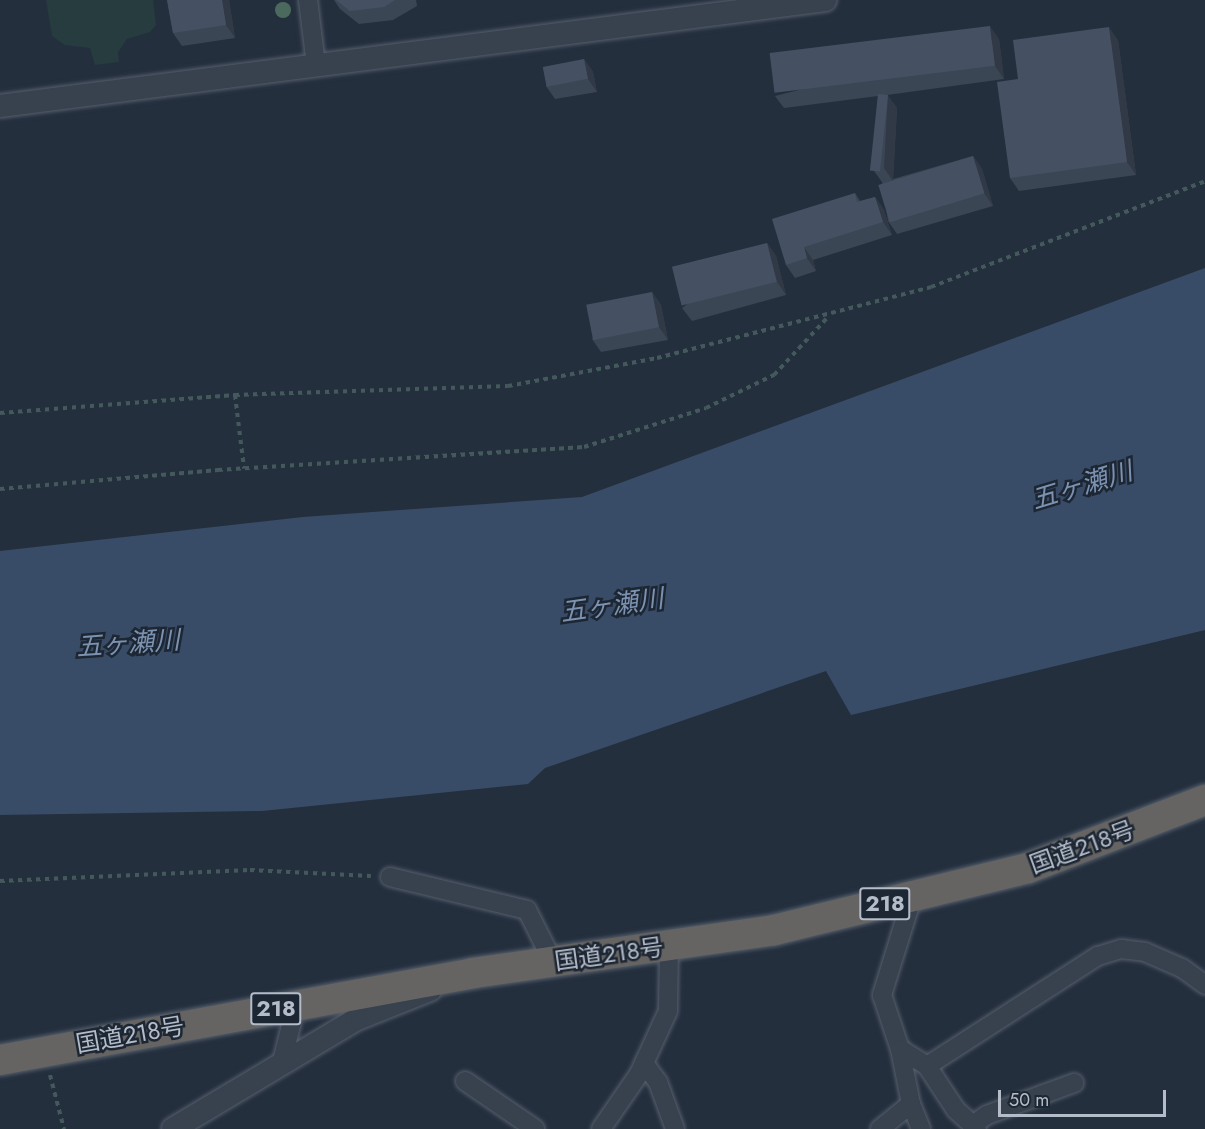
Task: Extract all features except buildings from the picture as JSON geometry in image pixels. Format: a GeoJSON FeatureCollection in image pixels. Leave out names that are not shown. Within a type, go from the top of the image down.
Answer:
{"type":"FeatureCollection","features":[{"type":"Feature","properties":{"kind":"highway","name":"国道218号"},"geometry":{"type":"LineString","coordinates":[[0,1060],[473,973],[774,930],[1028,868],[1205,800]]}},
{"type":"Feature","properties":{"kind":"street"},"geometry":{"type":"LineString","coordinates":[[308,0],[316,65]]}},
{"type":"Feature","properties":{"kind":"street"},"geometry":{"type":"LineString","coordinates":[[0,106],[825,0]]}},
{"type":"Feature","properties":{"kind":"street"},"geometry":{"type":"LineString","coordinates":[[390,877],[527,910],[553,962]]}},
{"type":"Feature","properties":{"kind":"street"},"geometry":{"type":"LineString","coordinates":[[912,898],[882,995],[900,1049],[911,1104],[921,1129]]}},
{"type":"Feature","properties":{"kind":"street"},"geometry":{"type":"LineString","coordinates":[[601,1129],[644,1063],[668,1011],[669,946]]}},
{"type":"Feature","properties":{"kind":"street"},"geometry":{"type":"LineString","coordinates":[[927,1066],[1098,956],[1121,949],[1145,952],[1182,968],[1205,985]]}},
{"type":"Feature","properties":{"kind":"street"},"geometry":{"type":"LineString","coordinates":[[173,1129],[357,1019],[473,973]]}},
{"type":"Feature","properties":{"kind":"street"},"geometry":{"type":"LineString","coordinates":[[282,1062],[296,1005]]}},
{"type":"Feature","properties":{"kind":"street"},"geometry":{"type":"LineString","coordinates":[[900,1049],[927,1066],[956,1110],[975,1127],[987,1115],[1074,1083]]}},
{"type":"Feature","properties":{"kind":"street"},"geometry":{"type":"LineString","coordinates":[[644,1063],[658,1082],[675,1129]]}},
{"type":"Feature","properties":{"kind":"street"},"geometry":{"type":"LineString","coordinates":[[465,1081],[535,1129]]}},
{"type":"Feature","properties":{"kind":"street"},"geometry":{"type":"LineString","coordinates":[[880,1129],[911,1104]]}},
{"type":"Feature","properties":{"kind":"path"},"geometry":{"type":"LineString","coordinates":[[0,413],[235,395],[508,386],[657,358],[828,316],[931,286],[1205,181]]}},
{"type":"Feature","properties":{"kind":"path"},"geometry":{"type":"LineString","coordinates":[[0,489],[244,468],[584,447],[706,408],[774,375],[828,316]]}},
{"type":"Feature","properties":{"kind":"path"},"geometry":{"type":"LineString","coordinates":[[235,395],[244,468]]}},
{"type":"Feature","properties":{"kind":"path"},"geometry":{"type":"LineString","coordinates":[[0,881],[250,870],[390,877]]}},
{"type":"Feature","properties":{"kind":"path"},"geometry":{"type":"LineString","coordinates":[[44,1051],[64,1129]]}},
{"type":"Feature","properties":{"kind":"green space"},"geometry":{"type":"Polygon","coordinates":[[[46,0],[153,0],[156,25],[150,32],[127,39],[118,52],[119,62],[95,65],[90,48],[65,45],[52,36],[46,0]]]}},
{"type":"Feature","properties":{"kind":"water","name":"五ヶ瀬川"},"geometry":{"type":"Polygon","coordinates":[[[1205,268],[1205,630],[851,715],[826,671],[545,768],[528,784],[262,811],[0,815],[0,551],[303,517],[582,497],[1205,268]]]}}]}
